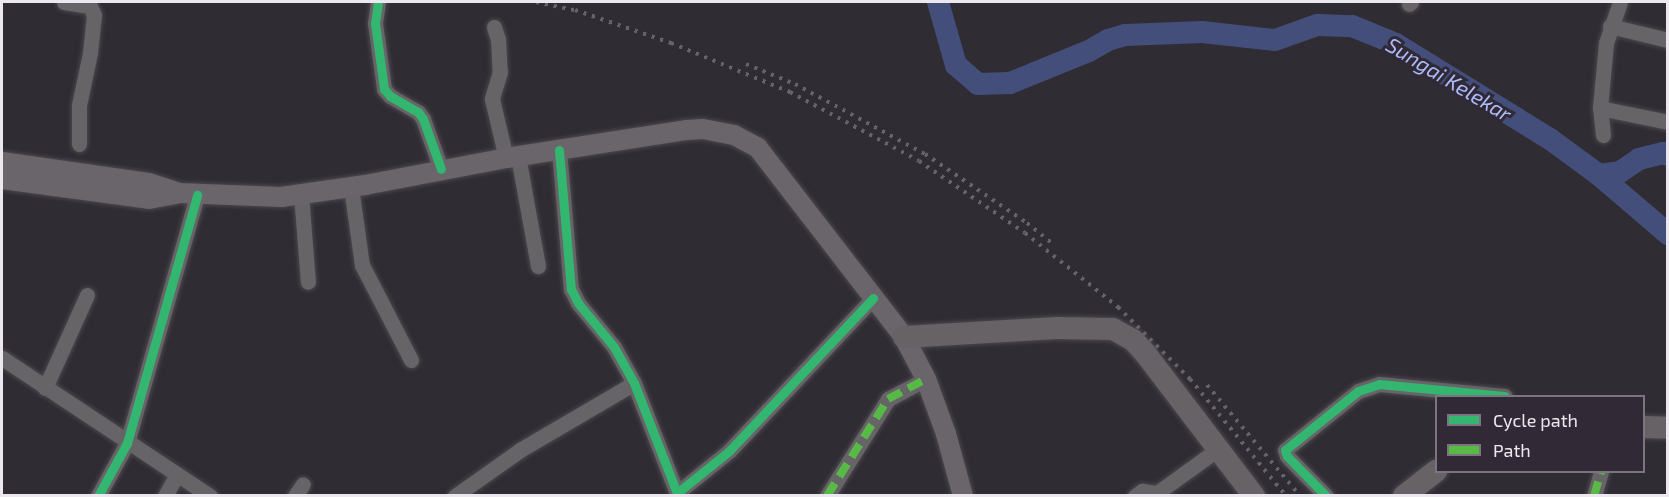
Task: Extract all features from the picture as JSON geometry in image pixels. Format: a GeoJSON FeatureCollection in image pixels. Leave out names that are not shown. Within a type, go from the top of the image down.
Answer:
{"type":"FeatureCollection","features":[{"type":"Feature","properties":{"kind":"highway"},"geometry":{"type":"LineString","coordinates":[[904,338],[1057,328],[1113,329],[1133,340],[1145,353],[1254,495]]}},
{"type":"Feature","properties":{"kind":"highway"},"geometry":{"type":"LineString","coordinates":[[1645,428],[1668,428]]}},
{"type":"Feature","properties":{"kind":"highway"},"geometry":{"type":"LineString","coordinates":[[1404,495],[1435,472]]}},
{"type":"Feature","properties":{"kind":"main road"},"geometry":{"type":"LineString","coordinates":[[2,179],[149,199],[188,194],[271,197],[351,186],[441,168],[703,129],[746,139],[758,148],[904,338],[926,379],[946,434],[963,495]]}},
{"type":"Feature","properties":{"kind":"main road"},"geometry":{"type":"LineString","coordinates":[[2,162],[149,183],[188,194]]}},
{"type":"Feature","properties":{"kind":"street"},"geometry":{"type":"LineString","coordinates":[[64,2],[90,6],[94,15],[90,53],[79,105],[79,144]]}},
{"type":"Feature","properties":{"kind":"street"},"geometry":{"type":"LineString","coordinates":[[378,2],[375,23],[384,89],[390,96],[418,112],[423,119],[441,168]]}},
{"type":"Feature","properties":{"kind":"street"},"geometry":{"type":"LineString","coordinates":[[1603,135],[1600,108],[1610,26],[1620,2]]}},
{"type":"Feature","properties":{"kind":"street"},"geometry":{"type":"LineString","coordinates":[[1610,26],[1668,40]]}},
{"type":"Feature","properties":{"kind":"street"},"geometry":{"type":"LineString","coordinates":[[494,27],[498,39],[500,72],[492,99],[512,157],[538,266]]}},
{"type":"Feature","properties":{"kind":"street"},"geometry":{"type":"LineString","coordinates":[[1600,108],[1668,123]]}},
{"type":"Feature","properties":{"kind":"street"},"geometry":{"type":"LineString","coordinates":[[559,150],[571,289],[578,303],[614,347],[634,383],[677,494],[729,451],[873,298]]}},
{"type":"Feature","properties":{"kind":"street"},"geometry":{"type":"LineString","coordinates":[[351,186],[362,265],[411,360]]}},
{"type":"Feature","properties":{"kind":"street"},"geometry":{"type":"LineString","coordinates":[[98,495],[127,443],[188,194]]}},
{"type":"Feature","properties":{"kind":"street"},"geometry":{"type":"LineString","coordinates":[[302,194],[308,282]]}},
{"type":"Feature","properties":{"kind":"street"},"geometry":{"type":"LineString","coordinates":[[45,388],[87,295]]}},
{"type":"Feature","properties":{"kind":"street"},"geometry":{"type":"LineString","coordinates":[[2,358],[127,443],[210,495]]}},
{"type":"Feature","properties":{"kind":"street"},"geometry":{"type":"LineString","coordinates":[[827,495],[888,399],[926,379]]}},
{"type":"Feature","properties":{"kind":"street"},"geometry":{"type":"LineString","coordinates":[[455,495],[520,450],[634,383]]}},
{"type":"Feature","properties":{"kind":"street"},"geometry":{"type":"LineString","coordinates":[[1326,495],[1287,456],[1285,450],[1358,390],[1379,384],[1494,395]]}},
{"type":"Feature","properties":{"kind":"street"},"geometry":{"type":"LineString","coordinates":[[1135,495],[1142,491],[1157,493],[1218,448]]}},
{"type":"Feature","properties":{"kind":"street"},"geometry":{"type":"LineString","coordinates":[[1594,495],[1600,473]]}},
{"type":"Feature","properties":{"kind":"street"},"geometry":{"type":"LineString","coordinates":[[165,495],[177,474]]}},
{"type":"Feature","properties":{"kind":"waterway","name":"Sungai Kelekar"},"geometry":{"type":"LineString","coordinates":[[938,2],[956,65],[978,84],[1010,83],[1089,51],[1108,40],[1125,35],[1202,32],[1275,40],[1317,25],[1352,26],[1396,44],[1550,139],[1599,175],[1668,234]]}},
{"type":"Feature","properties":{"kind":"waterway"},"geometry":{"type":"LineString","coordinates":[[1599,175],[1620,172],[1639,159],[1663,153],[1668,155]]}},
{"type":"Feature","properties":{"kind":"railway"},"geometry":{"type":"LineString","coordinates":[[536,2],[575,10],[671,43],[790,92],[919,161],[1025,233],[1118,307],[1190,379],[1286,496]]}},
{"type":"Feature","properties":{"kind":"railway"},"geometry":{"type":"LineString","coordinates":[[746,64],[795,84],[925,154],[1027,223],[1053,244]]}},
{"type":"Feature","properties":{"kind":"railway"},"geometry":{"type":"LineString","coordinates":[[1207,385],[1300,496]]}},
{"type":"Feature","properties":{"kind":"marked path"},"geometry":{"type":"LineString","coordinates":[[827,496],[888,399],[926,379]]}},
{"type":"Feature","properties":{"kind":"marked path"},"geometry":{"type":"LineString","coordinates":[[1594,496],[1601,473]]}},
{"type":"Feature","properties":{"kind":"cycle path"},"geometry":{"type":"LineString","coordinates":[[378,2],[375,23],[384,89],[390,96],[418,112],[423,119],[441,169]]}},
{"type":"Feature","properties":{"kind":"cycle path"},"geometry":{"type":"LineString","coordinates":[[559,150],[571,289],[578,303],[614,347],[634,383],[678,496]]}},
{"type":"Feature","properties":{"kind":"cycle path"},"geometry":{"type":"LineString","coordinates":[[98,496],[127,443],[197,195]]}},
{"type":"Feature","properties":{"kind":"cycle path"},"geometry":{"type":"LineString","coordinates":[[677,493],[729,451],[873,298]]}},
{"type":"Feature","properties":{"kind":"cycle path"},"geometry":{"type":"LineString","coordinates":[[1326,496],[1287,456],[1285,450],[1358,391],[1379,384],[1494,395]]}}]}
